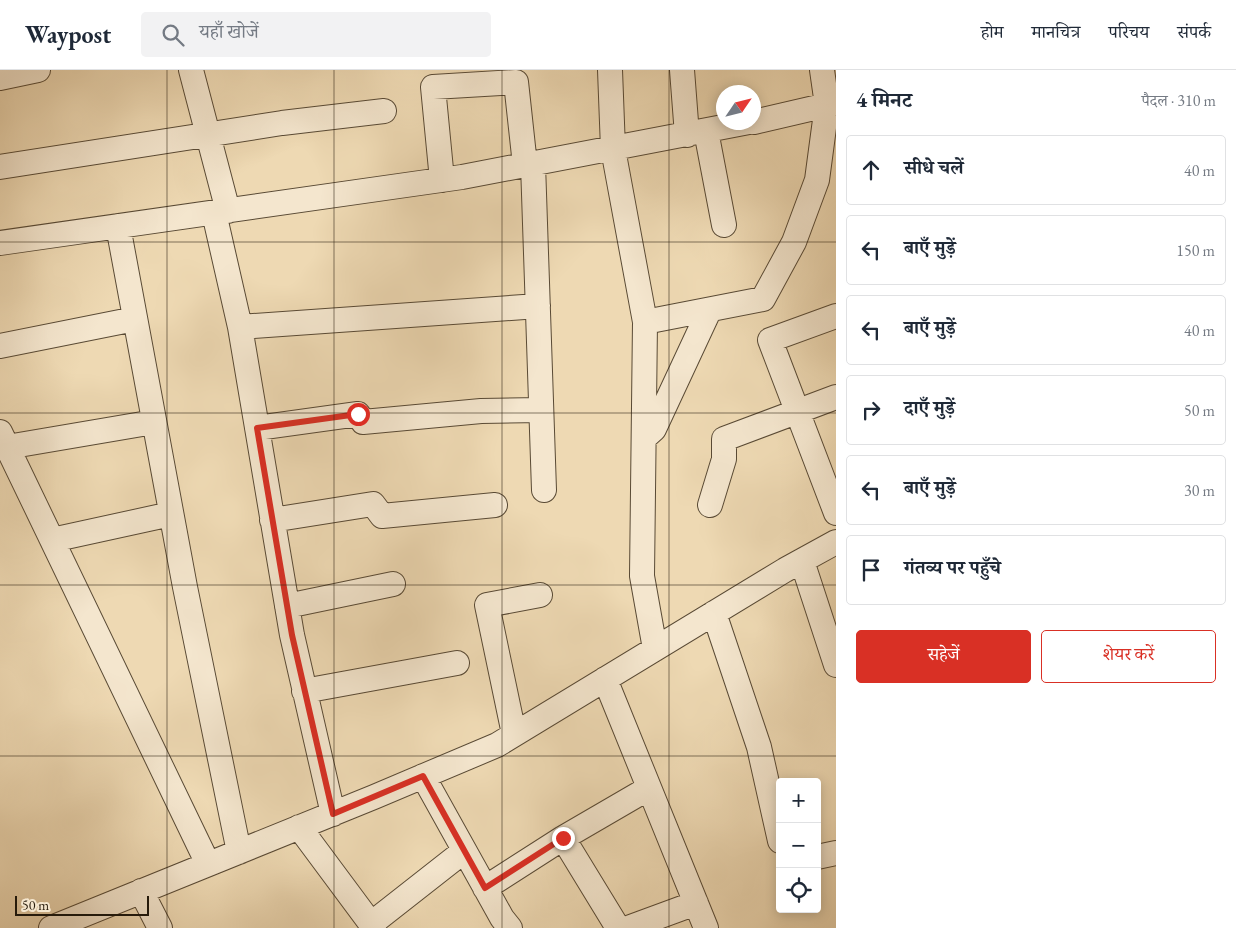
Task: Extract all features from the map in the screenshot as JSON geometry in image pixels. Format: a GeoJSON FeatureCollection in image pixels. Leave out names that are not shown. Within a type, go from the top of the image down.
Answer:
{"type":"FeatureCollection","features":[{"type":"Feature","properties":{"kind":"street"},"geometry":{"type":"LineString","coordinates":[[0,78],[38,70]]}},
{"type":"Feature","properties":{"kind":"street"},"geometry":{"type":"LineString","coordinates":[[191,70],[208,135],[286,606],[333,814]]}},
{"type":"Feature","properties":{"kind":"street"},"geometry":{"type":"LineString","coordinates":[[610,70],[613,148],[645,322],[642,576],[654,649]]}},
{"type":"Feature","properties":{"kind":"street"},"geometry":{"type":"LineString","coordinates":[[682,70],[696,133],[724,225]]}},
{"type":"Feature","properties":{"kind":"street"},"geometry":{"type":"LineString","coordinates":[[645,322],[763,300],[794,242],[817,180],[831,104],[822,70]]}},
{"type":"Feature","properties":{"kind":"street"},"geometry":{"type":"LineString","coordinates":[[442,180],[433,87],[516,82],[529,164],[538,306],[544,490]]}},
{"type":"Feature","properties":{"kind":"street"},"geometry":{"type":"LineString","coordinates":[[761,120],[831,104]]}},
{"type":"Feature","properties":{"kind":"street"},"geometry":{"type":"LineString","coordinates":[[0,167],[208,135],[384,111]]}},
{"type":"Feature","properties":{"kind":"street"},"geometry":{"type":"LineString","coordinates":[[0,243],[442,180],[716,129]]}},
{"type":"Feature","properties":{"kind":"street"},"geometry":{"type":"LineString","coordinates":[[118,226],[171,514],[239,852]]}},
{"type":"Feature","properties":{"kind":"street"},"geometry":{"type":"LineString","coordinates":[[240,327],[538,306]]}},
{"type":"Feature","properties":{"kind":"street"},"geometry":{"type":"LineString","coordinates":[[644,438],[654,429],[709,311]]}},
{"type":"Feature","properties":{"kind":"street"},"geometry":{"type":"LineString","coordinates":[[836,316],[770,340],[836,513]]}},
{"type":"Feature","properties":{"kind":"street"},"geometry":{"type":"LineString","coordinates":[[0,346],[135,319]]}},
{"type":"Feature","properties":{"kind":"street"},"geometry":{"type":"LineString","coordinates":[[710,505],[724,459],[724,439],[836,397]]}},
{"type":"Feature","properties":{"kind":"street"},"geometry":{"type":"LineString","coordinates":[[257,428],[358,414],[363,422],[481,411],[541,410]]}},
{"type":"Feature","properties":{"kind":"street"},"geometry":{"type":"LineString","coordinates":[[154,422],[4,439],[208,864]]}},
{"type":"Feature","properties":{"kind":"street"},"geometry":{"type":"LineString","coordinates":[[272,520],[374,504],[382,516],[495,505]]}},
{"type":"Feature","properties":{"kind":"street"},"geometry":{"type":"LineString","coordinates":[[52,540],[171,514]]}},
{"type":"Feature","properties":{"kind":"street"},"geometry":{"type":"LineString","coordinates":[[67,925],[141,892],[497,745],[714,613],[836,542]]}},
{"type":"Feature","properties":{"kind":"street"},"geometry":{"type":"LineString","coordinates":[[802,561],[836,665]]}},
{"type":"Feature","properties":{"kind":"street"},"geometry":{"type":"LineString","coordinates":[[286,606],[393,584]]}},
{"type":"Feature","properties":{"kind":"street"},"geometry":{"type":"LineString","coordinates":[[514,734],[487,605],[540,595]]}},
{"type":"Feature","properties":{"kind":"street"},"geometry":{"type":"LineString","coordinates":[[714,613],[759,747],[776,823]]}},
{"type":"Feature","properties":{"kind":"street"},"geometry":{"type":"LineString","coordinates":[[304,690],[457,663]]}},
{"type":"Feature","properties":{"kind":"street"},"geometry":{"type":"LineString","coordinates":[[605,679],[706,928]]}},
{"type":"Feature","properties":{"kind":"street"},"geometry":{"type":"LineString","coordinates":[[423,776],[464,852],[510,928]]}},
{"type":"Feature","properties":{"kind":"street"},"geometry":{"type":"LineString","coordinates":[[485,888],[563,838],[649,788]]}},
{"type":"Feature","properties":{"kind":"street"},"geometry":{"type":"LineString","coordinates":[[299,828],[373,926],[464,852]]}},
{"type":"Feature","properties":{"kind":"street"},"geometry":{"type":"LineString","coordinates":[[563,838],[618,928]]}},
{"type":"Feature","properties":{"kind":"street"},"geometry":{"type":"LineString","coordinates":[[821,856],[836,853]]}},
{"type":"Feature","properties":{"kind":"street"},"geometry":{"type":"LineString","coordinates":[[141,892],[160,928]]}},
{"type":"Feature","properties":{"kind":"street"},"geometry":{"type":"LineString","coordinates":[[640,926],[696,903]]}},
{"type":"Feature","properties":{"kind":"route"},"geometry":{"type":"LineString","coordinates":[[358,414],[257,428],[292,635],[333,814],[423,776],[485,888],[563,838]]}}]}
